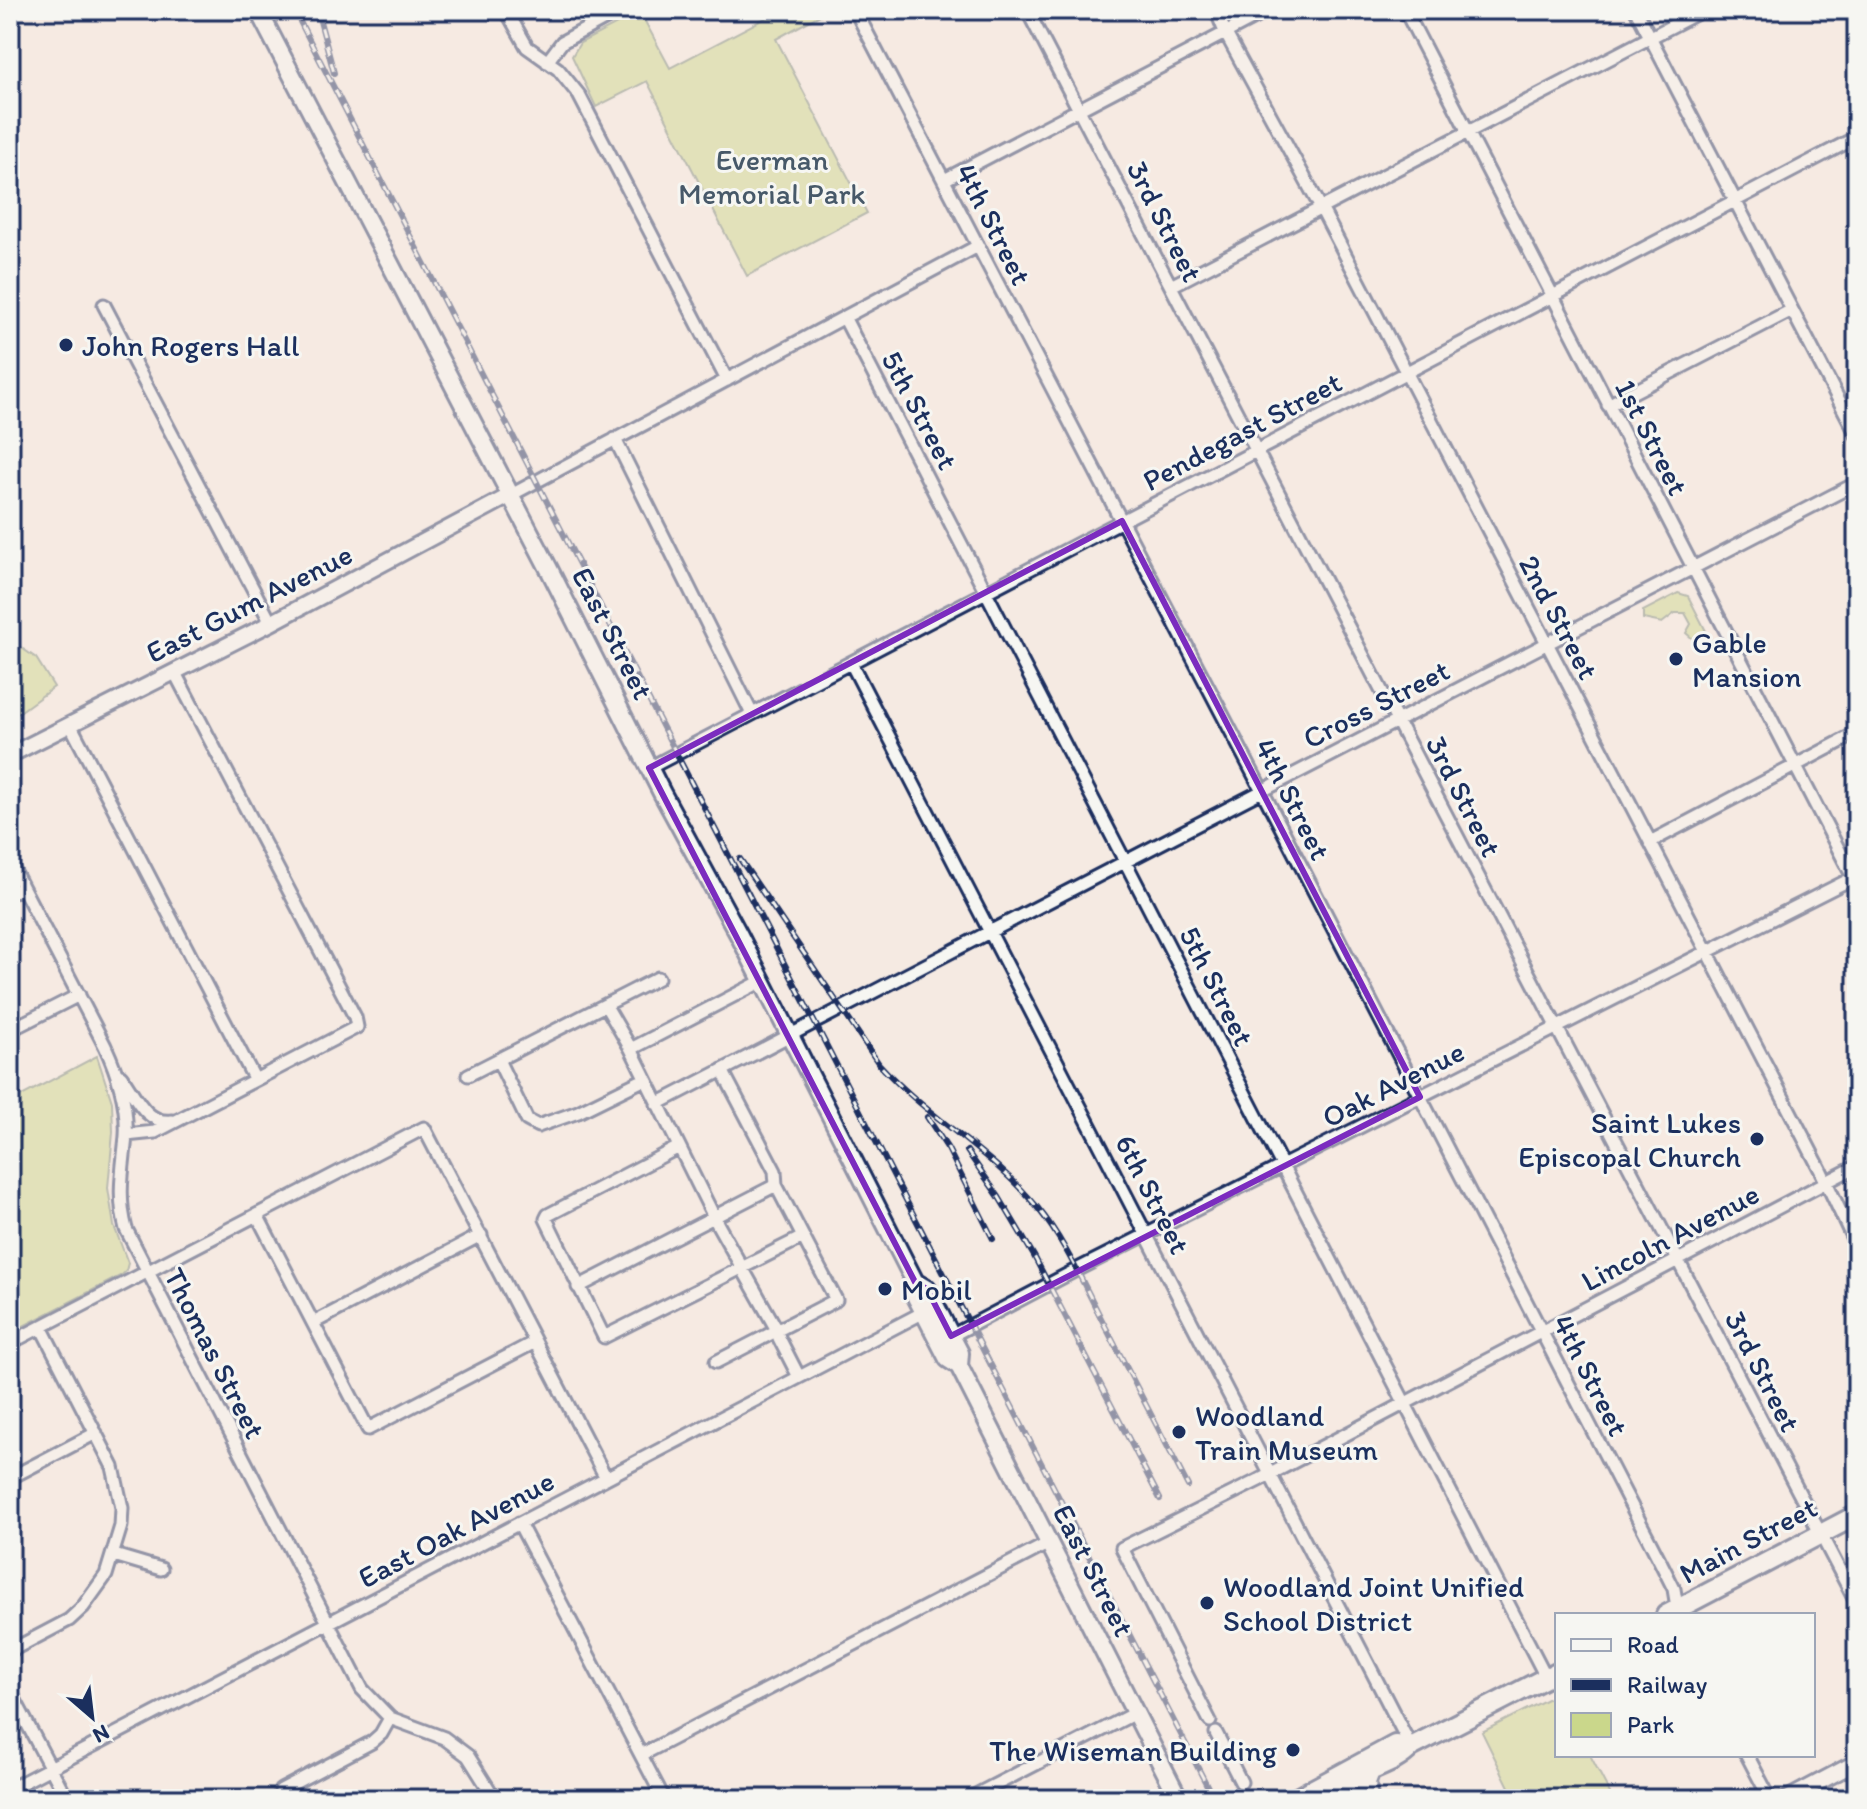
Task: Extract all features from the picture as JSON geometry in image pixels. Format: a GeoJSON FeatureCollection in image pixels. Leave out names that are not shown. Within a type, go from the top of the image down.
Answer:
{"type":"FeatureCollection","features":[{"type":"Feature","properties":{"kind":"main road","name":"East Street"},"geometry":{"type":"LineString","coordinates":[[258,10],[790,1035],[915,1282],[915,1295],[948,1359],[959,1366],[1179,1799]]}},
{"type":"Feature","properties":{"kind":"main road","name":"East Street"},"geometry":{"type":"LineString","coordinates":[[915,1282],[927,1289],[960,1353],[959,1366]]}},
{"type":"Feature","properties":{"kind":"main road","name":"Main Street"},"geometry":{"type":"LineString","coordinates":[[1674,1613],[1857,1515]]}},
{"type":"Feature","properties":{"kind":"main road"},"geometry":{"type":"LineString","coordinates":[[1329,1799],[1346,1789],[1352,1781],[1401,1757],[1413,1746],[1552,1674]]}},
{"type":"Feature","properties":{"kind":"main road"},"geometry":{"type":"LineString","coordinates":[[1295,1799],[1395,1745],[1413,1746]]}},
{"type":"Feature","properties":{"kind":"main road"},"geometry":{"type":"LineString","coordinates":[[1367,1799],[1369,1774]]}},
{"type":"Feature","properties":{"kind":"main road"},"geometry":{"type":"LineString","coordinates":[[1346,1789],[1355,1788],[1367,1799]]}},
{"type":"Feature","properties":{"kind":"street"},"geometry":{"type":"LineString","coordinates":[[506,10],[527,47],[570,80],[579,95],[727,380]]}},
{"type":"Feature","properties":{"kind":"street"},"geometry":{"type":"LineString","coordinates":[[547,62],[562,42],[621,10]]}},
{"type":"Feature","properties":{"kind":"street","name":"4th Street"},"geometry":{"type":"LineString","coordinates":[[855,10],[1674,1589],[1674,1613]]}},
{"type":"Feature","properties":{"kind":"street","name":"3rd Street"},"geometry":{"type":"LineString","coordinates":[[1027,10],[1857,1604]]}},
{"type":"Feature","properties":{"kind":"street","name":"2nd Street"},"geometry":{"type":"LineString","coordinates":[[1216,10],[1827,1182],[1857,1247]]}},
{"type":"Feature","properties":{"kind":"street"},"geometry":{"type":"LineString","coordinates":[[944,180],[1269,10]]}},
{"type":"Feature","properties":{"kind":"street","name":"1st Street"},"geometry":{"type":"LineString","coordinates":[[1405,10],[1856,879]]}},
{"type":"Feature","properties":{"kind":"street"},"geometry":{"type":"LineString","coordinates":[[1636,10],[1857,435]]}},
{"type":"Feature","properties":{"kind":"street"},"geometry":{"type":"LineString","coordinates":[[1171,286],[1703,10]]}},
{"type":"Feature","properties":{"kind":"street","name":"Pendegast Street"},"geometry":{"type":"LineString","coordinates":[[649,768],[1857,137]]}},
{"type":"Feature","properties":{"kind":"street"},"geometry":{"type":"LineString","coordinates":[[511,495],[978,246]]}},
{"type":"Feature","properties":{"kind":"street"},"geometry":{"type":"LineString","coordinates":[[104,305],[271,623]]}},
{"type":"Feature","properties":{"kind":"street"},"geometry":{"type":"LineString","coordinates":[[1608,405],[1792,310]]}},
{"type":"Feature","properties":{"kind":"street","name":"5th Street"},"geometry":{"type":"LineString","coordinates":[[844,317],[1405,1403],[1552,1674]]}},
{"type":"Feature","properties":{"kind":"street"},"geometry":{"type":"LineString","coordinates":[[615,439],[752,714]]}},
{"type":"Feature","properties":{"kind":"street","name":"Cross Street"},"geometry":{"type":"LineString","coordinates":[[657,1104],[1857,483]]}},
{"type":"Feature","properties":{"kind":"street","name":"East Gum Avenue"},"geometry":{"type":"LineString","coordinates":[[10,755],[271,623],[511,495]]}},
{"type":"Feature","properties":{"kind":"street","name":"6th Street"},"geometry":{"type":"LineString","coordinates":[[851,663],[1413,1746]]}},
{"type":"Feature","properties":{"kind":"street"},"geometry":{"type":"LineString","coordinates":[[126,1135],[155,1132],[357,1027],[355,1017],[174,671]]}},
{"type":"Feature","properties":{"kind":"street"},"geometry":{"type":"LineString","coordinates":[[70,724],[255,1080]]}},
{"type":"Feature","properties":{"kind":"street"},"geometry":{"type":"LineString","coordinates":[[1650,842],[1857,733]]}},
{"type":"Feature","properties":{"kind":"street","name":"Thomas Street"},"geometry":{"type":"LineString","coordinates":[[10,863],[114,1066],[123,1098],[126,1135],[120,1185],[122,1214],[131,1242],[327,1623],[362,1689],[390,1718],[444,1738],[457,1747],[477,1767],[495,1799]]}},
{"type":"Feature","properties":{"kind":"street","name":"Oak Avenue"},"geometry":{"type":"LineString","coordinates":[[951,1336],[1856,879]]}},
{"type":"Feature","properties":{"kind":"street"},"geometry":{"type":"LineString","coordinates":[[10,894],[22,887]]}},
{"type":"Feature","properties":{"kind":"street"},"geometry":{"type":"LineString","coordinates":[[468,1075],[658,978]]}},
{"type":"Feature","properties":{"kind":"street"},"geometry":{"type":"LineString","coordinates":[[631,1049],[762,981]]}},
{"type":"Feature","properties":{"kind":"street"},"geometry":{"type":"LineString","coordinates":[[10,1030],[79,995]]}},
{"type":"Feature","properties":{"kind":"street"},"geometry":{"type":"LineString","coordinates":[[606,1006],[799,1377]]}},
{"type":"Feature","properties":{"kind":"street"},"geometry":{"type":"LineString","coordinates":[[498,1060],[527,1120],[538,1126],[578,1112],[645,1079]]}},
{"type":"Feature","properties":{"kind":"street"},"geometry":{"type":"LineString","coordinates":[[114,1066],[149,1117],[162,1123],[177,1121]]}},
{"type":"Feature","properties":{"kind":"street"},"geometry":{"type":"LineString","coordinates":[[716,1362],[836,1300],[776,1185],[775,1171],[722,1070]]}},
{"type":"Feature","properties":{"kind":"street"},"geometry":{"type":"LineString","coordinates":[[10,1343],[424,1128],[606,1478]]}},
{"type":"Feature","properties":{"kind":"street"},"geometry":{"type":"LineString","coordinates":[[679,1147],[548,1215],[546,1223],[604,1337],[803,1237]]}},
{"type":"Feature","properties":{"kind":"street","name":"Lincoln Avenue"},"geometry":{"type":"LineString","coordinates":[[1210,1721],[1122,1548],[1857,1166]]}},
{"type":"Feature","properties":{"kind":"street"},"geometry":{"type":"LineString","coordinates":[[578,1287],[776,1185]]}},
{"type":"Feature","properties":{"kind":"street"},"geometry":{"type":"LineString","coordinates":[[257,1215],[368,1429],[535,1342]]}},
{"type":"Feature","properties":{"kind":"street"},"geometry":{"type":"LineString","coordinates":[[313,1323],[481,1235]]}},
{"type":"Feature","properties":{"kind":"street","name":"East Oak Avenue"},"geometry":{"type":"LineString","coordinates":[[10,1789],[924,1312]]}},
{"type":"Feature","properties":{"kind":"street"},"geometry":{"type":"LineString","coordinates":[[10,1651],[69,1620],[83,1607],[106,1575],[121,1526],[122,1508],[113,1467],[41,1327]]}},
{"type":"Feature","properties":{"kind":"street"},"geometry":{"type":"LineString","coordinates":[[10,1478],[96,1433]]}},
{"type":"Feature","properties":{"kind":"street"},"geometry":{"type":"LineString","coordinates":[[519,1523],[664,1799]]}},
{"type":"Feature","properties":{"kind":"street"},"geometry":{"type":"LineString","coordinates":[[641,1755],[1049,1543]]}},
{"type":"Feature","properties":{"kind":"street"},"geometry":{"type":"LineString","coordinates":[[114,1555],[161,1569]]}},
{"type":"Feature","properties":{"kind":"street"},"geometry":{"type":"LineString","coordinates":[[10,1691],[67,1799]]}},
{"type":"Feature","properties":{"kind":"street"},"geometry":{"type":"LineString","coordinates":[[968,1799],[1135,1713]]}},
{"type":"Feature","properties":{"kind":"street"},"geometry":{"type":"LineString","coordinates":[[281,1790],[372,1742],[390,1718]]}},
{"type":"Feature","properties":{"kind":"street"},"geometry":{"type":"LineString","coordinates":[[1216,1733],[1241,1782]]}},
{"type":"Feature","properties":{"kind":"street"},"geometry":{"type":"LineString","coordinates":[[1748,1757],[1770,1799]]}},
{"type":"Feature","properties":{"kind":"street"},"geometry":{"type":"LineString","coordinates":[[1787,1799],[1857,1762]]}},
{"type":"Feature","properties":{"kind":"highlighted area"},"geometry":{"type":"Polygon","coordinates":[[[1122,521],[1420,1097],[951,1336],[927,1289],[915,1282],[649,768],[1122,521]]]}},
{"type":"Feature","properties":{"kind":"green space","name":"Everman Memorial Park"},"geometry":{"type":"Polygon","coordinates":[[[781,10],[829,10],[776,39],[867,213],[747,276],[647,81],[596,107],[572,56],[580,43],[640,12],[670,68],[781,10]]]}},
{"type":"Feature","properties":{"kind":"green space"},"geometry":{"type":"Polygon","coordinates":[[[1678,593],[1688,596],[1707,633],[1706,638],[1695,641],[1686,633],[1691,624],[1685,613],[1675,613],[1662,623],[1643,619],[1643,611],[1678,593]]]}},
{"type":"Feature","properties":{"kind":"green space"},"geometry":{"type":"Polygon","coordinates":[[[10,640],[36,658],[54,687],[10,719],[10,640]]]}},
{"type":"Feature","properties":{"kind":"green space"},"geometry":{"type":"Polygon","coordinates":[[[97,1056],[112,1102],[108,1188],[114,1226],[128,1263],[126,1271],[10,1333],[10,1102],[97,1056]]]}},
{"type":"Feature","properties":{"kind":"green space"},"geometry":{"type":"Polygon","coordinates":[[[1555,1695],[1555,1757],[1591,1757],[1613,1799],[1515,1799],[1482,1732],[1555,1695]]]}},
{"type":"Feature","properties":{"kind":"railway"},"geometry":{"type":"LineString","coordinates":[[294,10],[1214,1799]]}},
{"type":"Feature","properties":{"kind":"railway"},"geometry":{"type":"LineString","coordinates":[[317,10],[334,73]]}},
{"type":"Feature","properties":{"kind":"railway"},"geometry":{"type":"LineString","coordinates":[[740,859],[879,1064],[1000,1169],[1047,1220],[1072,1261],[1188,1486]]}},
{"type":"Feature","properties":{"kind":"railway"},"geometry":{"type":"LineString","coordinates":[[927,1117],[948,1149],[993,1239]]}},
{"type":"Feature","properties":{"kind":"railway"},"geometry":{"type":"LineString","coordinates":[[967,1151],[1034,1256],[1160,1499]]}},
{"type":"Feature","properties":{"kind":"place","name":"John Rogers Hall"},"geometry":{"type":"Point","coordinates":[66,345]}},
{"type":"Feature","properties":{"kind":"place","name":"Gable Mansion"},"geometry":{"type":"Point","coordinates":[1676,659]}},
{"type":"Feature","properties":{"kind":"place","name":"Saint Lukes Episcopal Church"},"geometry":{"type":"Point","coordinates":[1757,1139]}},
{"type":"Feature","properties":{"kind":"place","name":"Mobil"},"geometry":{"type":"Point","coordinates":[885,1289]}},
{"type":"Feature","properties":{"kind":"place","name":"Woodland Train Museum"},"geometry":{"type":"Point","coordinates":[1179,1432]}},
{"type":"Feature","properties":{"kind":"place","name":"Woodland Joint Unified School District"},"geometry":{"type":"Point","coordinates":[1207,1603]}},
{"type":"Feature","properties":{"kind":"place","name":"The Wiseman Building"},"geometry":{"type":"Point","coordinates":[1293,1750]}}]}
